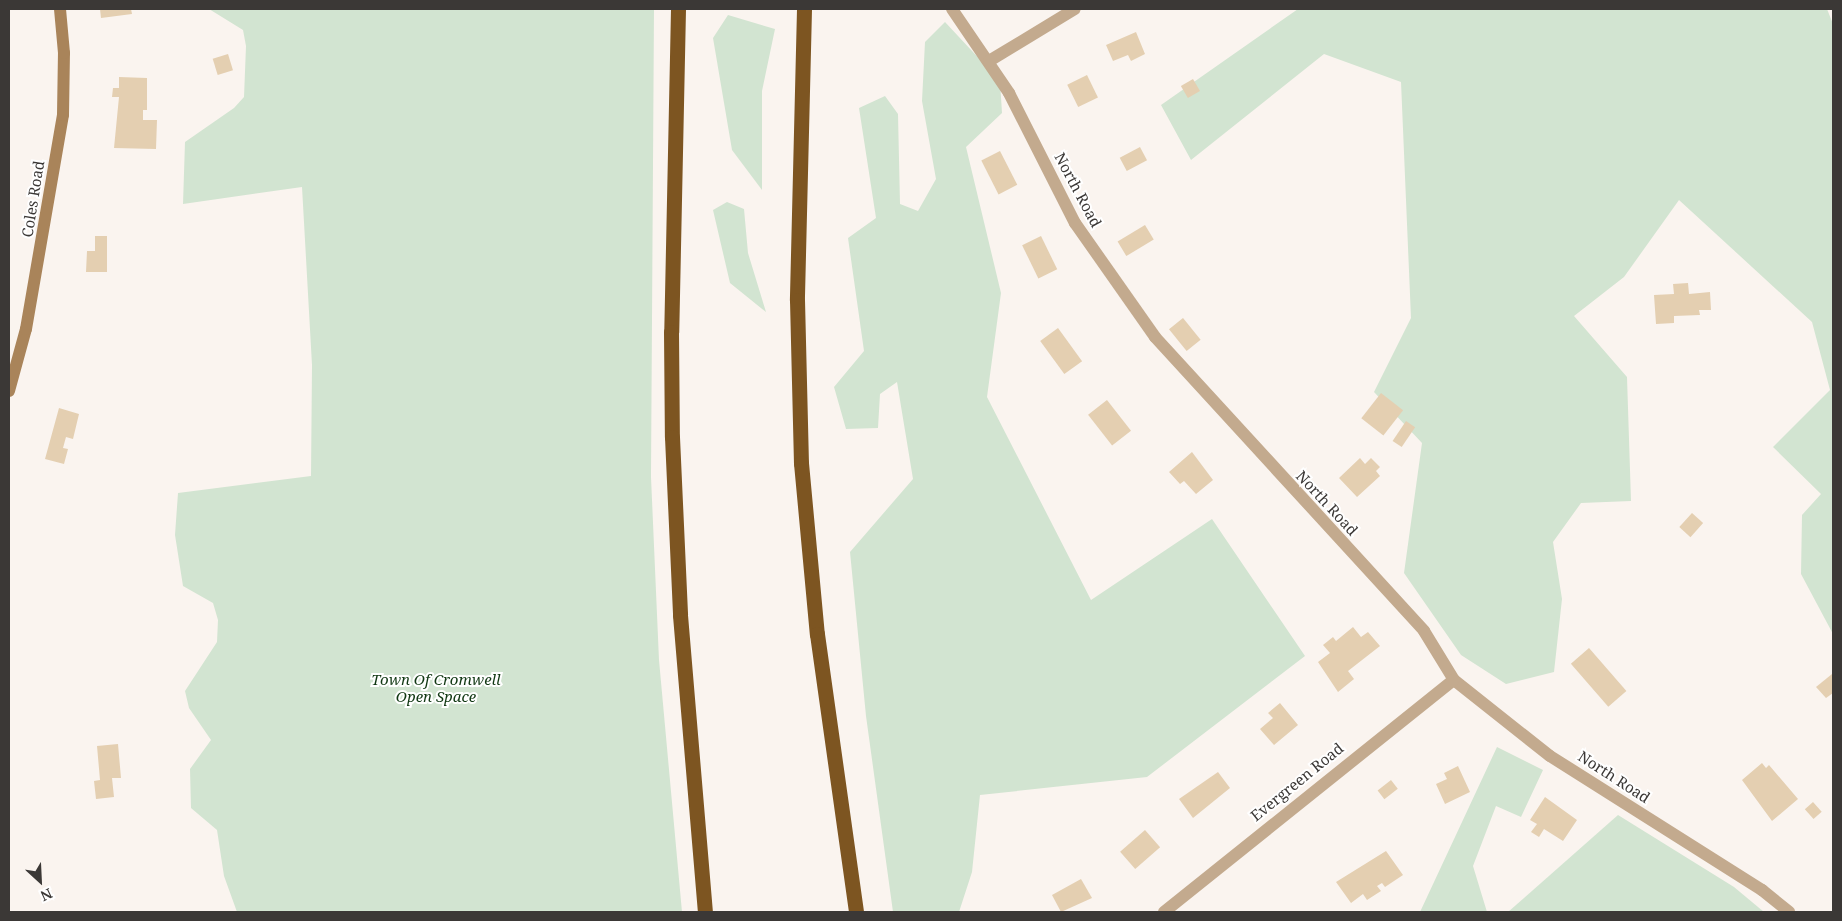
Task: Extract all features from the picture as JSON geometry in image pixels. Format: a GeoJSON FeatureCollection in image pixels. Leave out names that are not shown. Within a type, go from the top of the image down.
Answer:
{"type":"FeatureCollection","features":[{"type":"Feature","properties":{"kind":"highway"},"geometry":{"type":"LineString","coordinates":[[678,9],[671,332],[672,437],[681,624],[705,912]]}},
{"type":"Feature","properties":{"kind":"highway"},"geometry":{"type":"LineString","coordinates":[[804,9],[797,317],[802,479],[817,634],[856,912]]}},
{"type":"Feature","properties":{"kind":"street","name":"Coles Road"},"geometry":{"type":"LineString","coordinates":[[9,392],[30,310],[63,115],[64,54],[60,9]]}},
{"type":"Feature","properties":{"kind":"street","name":"North Road"},"geometry":{"type":"LineString","coordinates":[[952,9],[989,61],[1025,123],[1075,223],[1155,337],[1424,631],[1454,680],[1550,756],[1762,890],[1789,912]]}},
{"type":"Feature","properties":{"kind":"street"},"geometry":{"type":"LineString","coordinates":[[989,61],[1075,9]]}},
{"type":"Feature","properties":{"kind":"street","name":"Evergreen Road"},"geometry":{"type":"LineString","coordinates":[[1164,912],[1376,739],[1454,680]]}},
{"type":"Feature","properties":{"kind":"green space","name":"Town Of Cromwell Open Space"},"geometry":{"type":"Polygon","coordinates":[[[209,9],[654,9],[651,477],[659,660],[682,912],[237,912],[224,876],[217,830],[191,808],[190,769],[211,740],[189,708],[185,691],[217,642],[218,620],[213,603],[183,586],[175,535],[178,493],[311,476],[312,365],[302,187],[183,204],[185,142],[234,108],[244,97],[246,46],[243,30],[209,9]]]}},
{"type":"Feature","properties":{"kind":"green space"},"geometry":{"type":"Polygon","coordinates":[[[1298,9],[1827,9],[1833,24],[1833,634],[1801,574],[1802,515],[1821,494],[1773,447],[1830,390],[1812,322],[1679,200],[1624,277],[1574,316],[1627,377],[1631,501],[1581,503],[1553,542],[1562,599],[1554,672],[1506,684],[1461,655],[1404,573],[1422,443],[1374,392],[1411,318],[1401,82],[1324,54],[1191,160],[1161,105],[1298,9]]]}},
{"type":"Feature","properties":{"kind":"green space"},"geometry":{"type":"Polygon","coordinates":[[[728,15],[775,29],[762,91],[762,190],[732,150],[713,38],[728,15]]]}},
{"type":"Feature","properties":{"kind":"green space"},"geometry":{"type":"Polygon","coordinates":[[[945,22],[1000,81],[1002,113],[966,147],[1001,293],[987,397],[1091,600],[1212,519],[1305,656],[1147,777],[980,795],[972,872],[959,912],[893,912],[866,716],[850,552],[913,479],[897,382],[880,394],[878,428],[846,429],[834,387],[864,351],[848,238],[876,218],[859,108],[885,96],[898,114],[900,204],[918,211],[936,179],[922,101],[925,42],[945,22]]]}},
{"type":"Feature","properties":{"kind":"green space"},"geometry":{"type":"Polygon","coordinates":[[[727,202],[744,209],[748,253],[766,312],[730,283],[713,210],[727,202]]]}},
{"type":"Feature","properties":{"kind":"green space"},"geometry":{"type":"Polygon","coordinates":[[[1497,747],[1543,770],[1521,817],[1496,806],[1473,866],[1487,912],[1420,912],[1497,747]]]}},
{"type":"Feature","properties":{"kind":"green space"},"geometry":{"type":"Polygon","coordinates":[[[1618,815],[1734,887],[1764,912],[1508,912],[1618,815]]]}},
{"type":"Feature","properties":{"kind":"building"},"geometry":{"type":"Polygon","coordinates":[[[100,9],[131,9],[132,14],[101,18],[100,9]]]}},
{"type":"Feature","properties":{"kind":"building"},"geometry":{"type":"Polygon","coordinates":[[[1136,32],[1145,54],[1131,61],[1128,55],[1113,61],[1106,45],[1136,32]]]}},
{"type":"Feature","properties":{"kind":"building"},"geometry":{"type":"Polygon","coordinates":[[[228,54],[233,70],[218,75],[213,59],[228,54]]]}},
{"type":"Feature","properties":{"kind":"building"},"geometry":{"type":"Polygon","coordinates":[[[1087,75],[1098,97],[1078,107],[1067,85],[1087,75]]]}},
{"type":"Feature","properties":{"kind":"building"},"geometry":{"type":"Polygon","coordinates":[[[119,77],[147,78],[147,110],[143,110],[143,120],[157,120],[156,149],[114,148],[119,97],[112,97],[113,88],[119,88],[119,77]]]}},
{"type":"Feature","properties":{"kind":"building"},"geometry":{"type":"Polygon","coordinates":[[[1193,79],[1200,91],[1188,98],[1181,86],[1193,79]]]}},
{"type":"Feature","properties":{"kind":"building"},"geometry":{"type":"Polygon","coordinates":[[[1140,147],[1147,160],[1127,171],[1120,158],[1140,147]]]}},
{"type":"Feature","properties":{"kind":"building"},"geometry":{"type":"Polygon","coordinates":[[[1000,151],[1017,185],[999,194],[981,161],[1000,151]]]}},
{"type":"Feature","properties":{"kind":"building"},"geometry":{"type":"Polygon","coordinates":[[[1145,225],[1154,240],[1126,256],[1118,241],[1145,225]]]}},
{"type":"Feature","properties":{"kind":"building"},"geometry":{"type":"Polygon","coordinates":[[[95,236],[107,236],[107,272],[86,272],[87,251],[95,251],[95,236]]]}},
{"type":"Feature","properties":{"kind":"building"},"geometry":{"type":"Polygon","coordinates":[[[1041,236],[1057,269],[1038,278],[1022,245],[1041,236]]]}},
{"type":"Feature","properties":{"kind":"building"},"geometry":{"type":"Polygon","coordinates":[[[1688,283],[1689,294],[1710,292],[1711,310],[1699,310],[1700,315],[1674,316],[1674,323],[1656,324],[1654,295],[1674,294],[1673,284],[1688,283]]]}},
{"type":"Feature","properties":{"kind":"building"},"geometry":{"type":"Polygon","coordinates":[[[1183,318],[1201,340],[1187,351],[1169,329],[1183,318]]]}},
{"type":"Feature","properties":{"kind":"building"},"geometry":{"type":"Polygon","coordinates":[[[1058,328],[1082,361],[1064,374],[1040,341],[1058,328]]]}},
{"type":"Feature","properties":{"kind":"building"},"geometry":{"type":"Polygon","coordinates":[[[1381,393],[1403,410],[1383,435],[1361,418],[1381,393]]]}},
{"type":"Feature","properties":{"kind":"building"},"geometry":{"type":"Polygon","coordinates":[[[1107,400],[1131,431],[1112,446],[1088,415],[1107,400]]]}},
{"type":"Feature","properties":{"kind":"building"},"geometry":{"type":"Polygon","coordinates":[[[59,408],[79,414],[73,439],[66,437],[63,448],[68,449],[64,464],[45,459],[59,408]]]}},
{"type":"Feature","properties":{"kind":"building"},"geometry":{"type":"Polygon","coordinates":[[[1406,421],[1415,427],[1402,447],[1393,441],[1406,421]]]}},
{"type":"Feature","properties":{"kind":"building"},"geometry":{"type":"Polygon","coordinates":[[[1192,452],[1213,480],[1196,494],[1184,481],[1180,484],[1169,472],[1192,452]]]}},
{"type":"Feature","properties":{"kind":"building"},"geometry":{"type":"Polygon","coordinates":[[[1360,458],[1365,464],[1371,458],[1380,467],[1376,471],[1380,476],[1357,497],[1339,478],[1360,458]]]}},
{"type":"Feature","properties":{"kind":"building"},"geometry":{"type":"Polygon","coordinates":[[[1692,513],[1703,523],[1690,537],[1679,527],[1692,513]]]}},
{"type":"Feature","properties":{"kind":"building"},"geometry":{"type":"Polygon","coordinates":[[[1353,627],[1361,637],[1368,632],[1380,646],[1348,671],[1354,679],[1338,692],[1318,662],[1330,653],[1323,645],[1333,637],[1336,641],[1353,627]]]}},
{"type":"Feature","properties":{"kind":"building"},"geometry":{"type":"Polygon","coordinates":[[[1589,648],[1626,691],[1608,707],[1571,664],[1589,648]]]}},
{"type":"Feature","properties":{"kind":"building"},"geometry":{"type":"Polygon","coordinates":[[[1832,674],[1833,693],[1826,698],[1816,687],[1832,674]]]}},
{"type":"Feature","properties":{"kind":"building"},"geometry":{"type":"Polygon","coordinates":[[[1280,703],[1298,725],[1274,745],[1260,729],[1273,718],[1268,713],[1280,703]]]}},
{"type":"Feature","properties":{"kind":"building"},"geometry":{"type":"Polygon","coordinates":[[[118,744],[121,778],[112,778],[114,797],[96,799],[94,781],[100,780],[97,746],[118,744]]]}},
{"type":"Feature","properties":{"kind":"building"},"geometry":{"type":"Polygon","coordinates":[[[1762,763],[1766,768],[1769,765],[1798,799],[1772,821],[1742,780],[1762,763]]]}},
{"type":"Feature","properties":{"kind":"building"},"geometry":{"type":"Polygon","coordinates":[[[1458,766],[1470,792],[1445,804],[1436,784],[1447,779],[1444,773],[1458,766]]]}},
{"type":"Feature","properties":{"kind":"building"},"geometry":{"type":"Polygon","coordinates":[[[1218,772],[1230,788],[1193,818],[1179,799],[1218,772]]]}},
{"type":"Feature","properties":{"kind":"building"},"geometry":{"type":"Polygon","coordinates":[[[1391,780],[1398,789],[1384,799],[1378,790],[1391,780]]]}},
{"type":"Feature","properties":{"kind":"building"},"geometry":{"type":"Polygon","coordinates":[[[1545,797],[1577,820],[1563,841],[1544,829],[1539,837],[1531,832],[1537,824],[1530,820],[1545,797]]]}},
{"type":"Feature","properties":{"kind":"building"},"geometry":{"type":"Polygon","coordinates":[[[1813,802],[1822,812],[1814,819],[1805,809],[1813,802]]]}},
{"type":"Feature","properties":{"kind":"building"},"geometry":{"type":"Polygon","coordinates":[[[1145,830],[1160,847],[1135,869],[1120,852],[1145,830]]]}},
{"type":"Feature","properties":{"kind":"building"},"geometry":{"type":"Polygon","coordinates":[[[1386,851],[1403,875],[1385,887],[1382,883],[1377,886],[1381,891],[1367,900],[1363,894],[1351,903],[1336,882],[1386,851]]]}},
{"type":"Feature","properties":{"kind":"building"},"geometry":{"type":"Polygon","coordinates":[[[1081,879],[1092,898],[1061,912],[1052,895],[1081,879]]]}}]}
